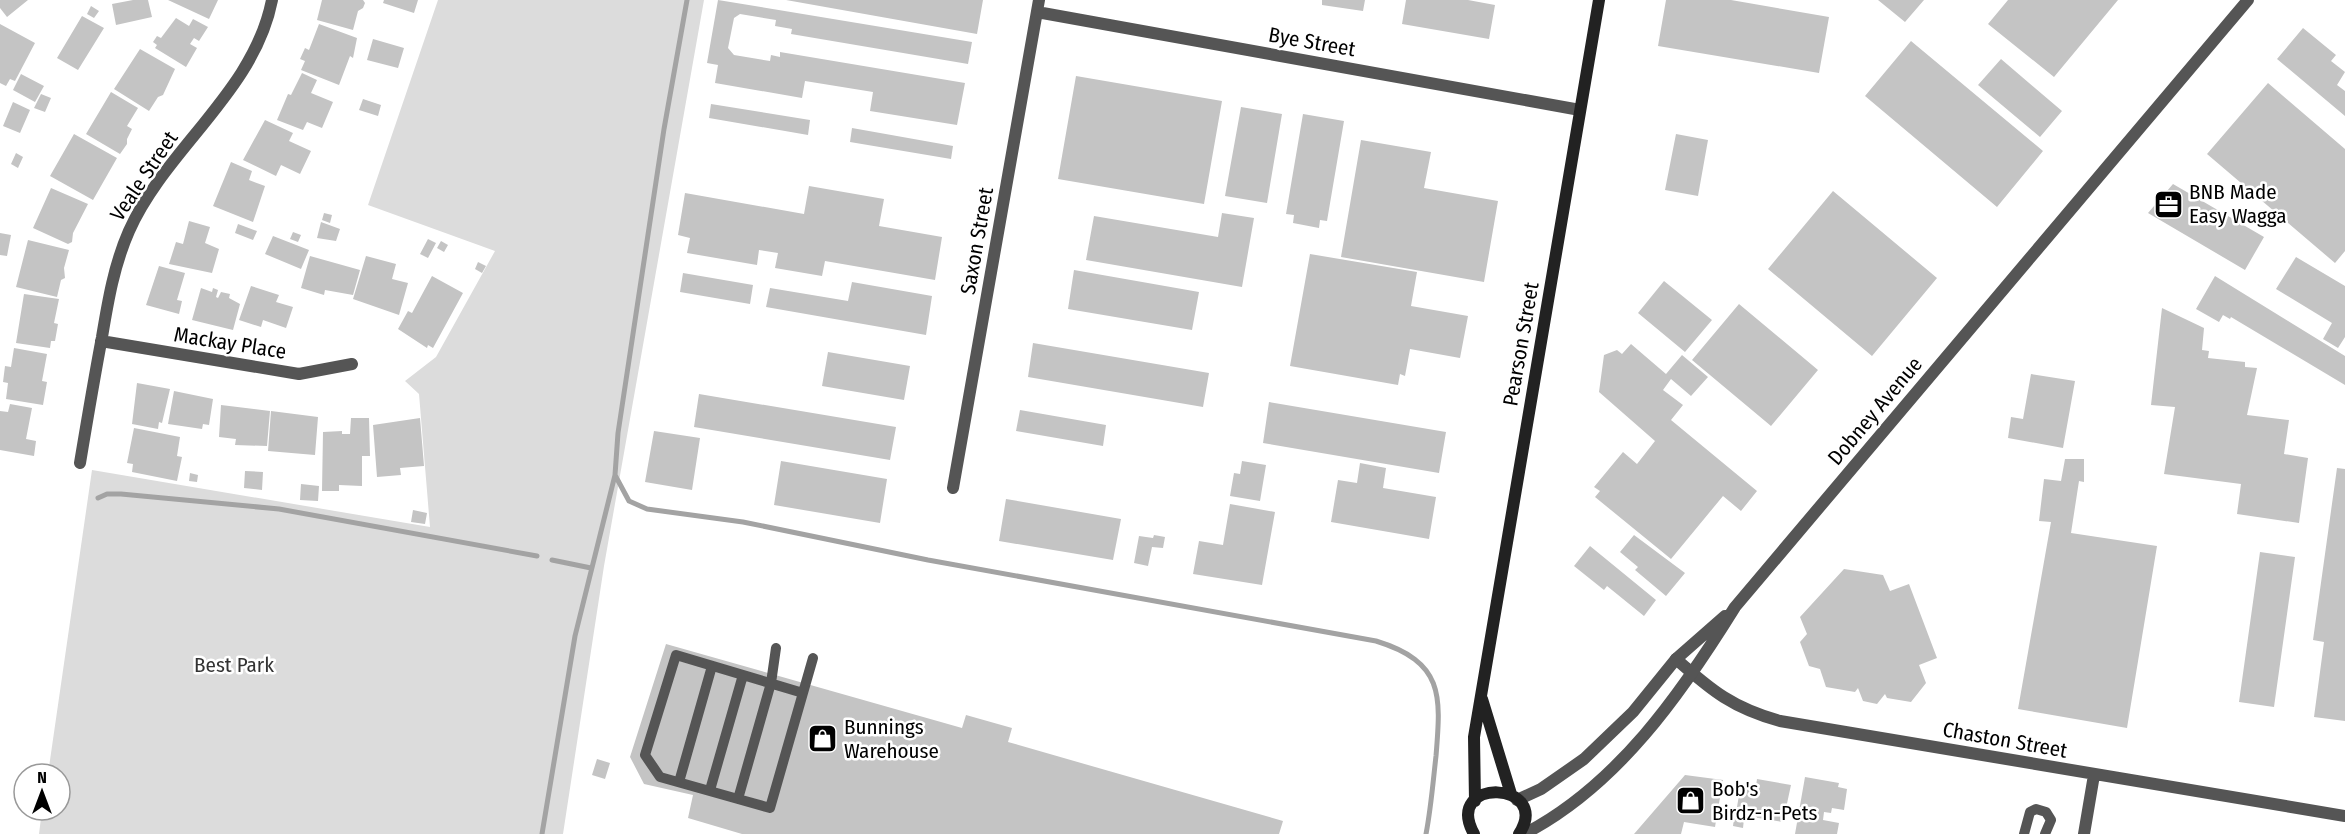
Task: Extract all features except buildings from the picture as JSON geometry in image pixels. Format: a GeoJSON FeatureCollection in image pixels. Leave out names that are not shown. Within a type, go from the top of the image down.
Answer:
{"type":"FeatureCollection","features":[{"type":"Feature","properties":{"kind":"main road","name":"Pearson Street"},"geometry":{"type":"LineString","coordinates":[[1474,834],[1468,815],[1475,801],[1474,737],[1599,0]]}},
{"type":"Feature","properties":{"kind":"main road","name":"Pearson Street"},"geometry":{"type":"LineString","coordinates":[[1481,695],[1514,797],[1524,815],[1519,834]]}},
{"type":"Feature","properties":{"kind":"main road"},"geometry":{"type":"LineString","coordinates":[[1475,801],[1480,795],[1496,790],[1514,797]]}},
{"type":"Feature","properties":{"kind":"street","name":"Veale Street"},"geometry":{"type":"LineString","coordinates":[[80,463],[112,280],[129,230],[153,190],[228,92],[252,54],[269,14],[272,0]]}},
{"type":"Feature","properties":{"kind":"street","name":"Dobney Avenue"},"geometry":{"type":"LineString","coordinates":[[1524,834],[1579,799],[1624,758],[1694,674],[1735,607],[2248,0]]}},
{"type":"Feature","properties":{"kind":"street","name":"Bye Street"},"geometry":{"type":"LineString","coordinates":[[1038,6],[1581,110]]}},
{"type":"Feature","properties":{"kind":"street","name":"Saxon Street"},"geometry":{"type":"LineString","coordinates":[[953,488],[1038,6]]}},
{"type":"Feature","properties":{"kind":"street","name":"Mackay Place"},"geometry":{"type":"LineString","coordinates":[[101,342],[299,374],[352,364]]}},
{"type":"Feature","properties":{"kind":"street"},"geometry":{"type":"LineString","coordinates":[[1514,797],[1541,789],[1584,759],[1633,712],[1677,659],[1735,607]]}},
{"type":"Feature","properties":{"kind":"street","name":"Chaston Street"},"geometry":{"type":"LineString","coordinates":[[1677,659],[1728,702],[1751,713],[1780,721],[2345,816]]}},
{"type":"Feature","properties":{"kind":"street"},"geometry":{"type":"LineString","coordinates":[[2084,834],[2094,774]]}},
{"type":"Feature","properties":{"kind":"lane"},"geometry":{"type":"LineString","coordinates":[[738,799],[771,683],[776,648]]}},
{"type":"Feature","properties":{"kind":"lane"},"geometry":{"type":"LineString","coordinates":[[803,693],[676,655],[645,755],[660,777],[770,808],[803,693],[813,658]]}},
{"type":"Feature","properties":{"kind":"lane"},"geometry":{"type":"LineString","coordinates":[[679,782],[712,666]]}},
{"type":"Feature","properties":{"kind":"lane"},"geometry":{"type":"LineString","coordinates":[[710,790],[743,675]]}},
{"type":"Feature","properties":{"kind":"lane"},"geometry":{"type":"LineString","coordinates":[[2024,834],[2030,812],[2036,809],[2046,812],[2051,820],[2045,834]]}},
{"type":"Feature","properties":{"kind":"green space","name":"Best Park"},"geometry":{"type":"Polygon","coordinates":[[[438,0],[704,0],[604,566],[563,834],[39,834],[40,822],[72,822],[72,762],[50,762],[92,470],[430,527],[419,394],[405,381],[436,357],[495,251],[368,205],[438,0]]]}},
{"type":"Feature","properties":{"kind":"waterway"},"geometry":{"type":"LineString","coordinates":[[687,0],[664,129],[618,433],[615,475],[629,501],[647,509],[743,522],[928,560],[1376,641],[1398,649],[1415,659],[1426,671],[1437,698],[1436,756],[1426,834]]}},
{"type":"Feature","properties":{"kind":"waterway"},"geometry":{"type":"LineString","coordinates":[[542,834],[575,636],[615,475]]}},
{"type":"Feature","properties":{"kind":"waterway"},"geometry":{"type":"LineString","coordinates":[[98,498],[107,494],[121,494],[279,509],[537,556]]}},
{"type":"Feature","properties":{"kind":"waterway"},"geometry":{"type":"LineString","coordinates":[[552,560],[591,568]]}},
{"type":"Feature","properties":{"kind":"place","name":"BNB Made Easy Wagga"},"geometry":{"type":"Point","coordinates":[2168,204]}},
{"type":"Feature","properties":{"kind":"place","name":"Bunnings Warehouse"},"geometry":{"type":"Point","coordinates":[823,739]}},
{"type":"Feature","properties":{"kind":"place","name":"Bob's Birdz-n-Pets"},"geometry":{"type":"Point","coordinates":[1691,801]}}]}
